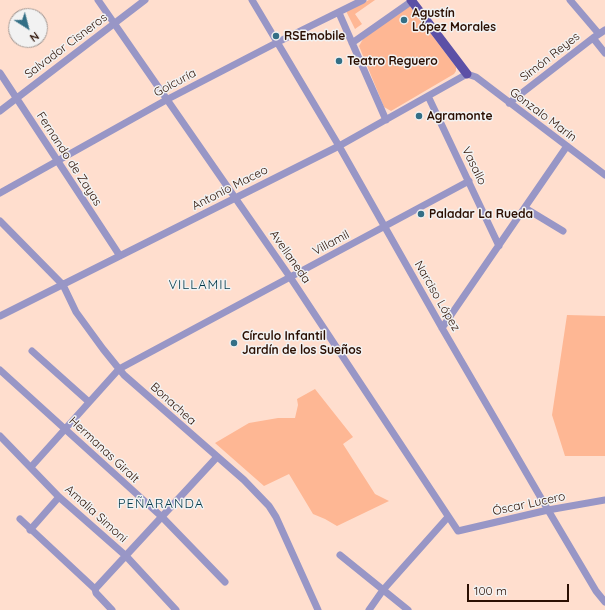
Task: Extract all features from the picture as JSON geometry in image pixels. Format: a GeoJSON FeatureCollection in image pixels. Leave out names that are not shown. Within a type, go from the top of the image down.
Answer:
{"type":"FeatureCollection","features":[{"type":"Feature","properties":{"kind":"main road"},"geometry":{"type":"LineString","coordinates":[[412,0],[467,74]]}},
{"type":"Feature","properties":{"kind":"street","name":"Avellaneda"},"geometry":{"type":"LineString","coordinates":[[98,0],[290,277],[458,531]]}},
{"type":"Feature","properties":{"kind":"street","name":"Salvador Cisneros"},"geometry":{"type":"LineString","coordinates":[[0,110],[145,0]]}},
{"type":"Feature","properties":{"kind":"street","name":"Narciso López"},"geometry":{"type":"LineString","coordinates":[[252,0],[339,146],[442,328],[548,510],[596,591],[605,602]]}},
{"type":"Feature","properties":{"kind":"street","name":"Goicuría"},"geometry":{"type":"LineString","coordinates":[[0,193],[168,99],[276,42],[363,0]]}},
{"type":"Feature","properties":{"kind":"street"},"geometry":{"type":"LineString","coordinates":[[352,43],[412,0]]}},
{"type":"Feature","properties":{"kind":"street"},"geometry":{"type":"LineString","coordinates":[[570,0],[599,34],[605,53]]}},
{"type":"Feature","properties":{"kind":"street"},"geometry":{"type":"LineString","coordinates":[[339,12],[386,120]]}},
{"type":"Feature","properties":{"kind":"street","name":"Simón Reyes"},"geometry":{"type":"LineString","coordinates":[[509,103],[599,34]]}},
{"type":"Feature","properties":{"kind":"street","name":"Fernando de Zayas"},"geometry":{"type":"LineString","coordinates":[[0,73],[120,256]]}},
{"type":"Feature","properties":{"kind":"street","name":"Antonio Maceo"},"geometry":{"type":"LineString","coordinates":[[0,316],[339,146],[467,74]]}},
{"type":"Feature","properties":{"kind":"street","name":"Gonzalo Marín"},"geometry":{"type":"LineString","coordinates":[[467,74],[476,77],[605,175]]}},
{"type":"Feature","properties":{"kind":"street","name":"Vasallo"},"geometry":{"type":"LineString","coordinates":[[428,96],[499,246]]}},
{"type":"Feature","properties":{"kind":"street"},"geometry":{"type":"LineString","coordinates":[[442,328],[567,146]]}},
{"type":"Feature","properties":{"kind":"street","name":"Villamil"},"geometry":{"type":"LineString","coordinates":[[31,467],[119,369],[469,181]]}},
{"type":"Feature","properties":{"kind":"street"},"geometry":{"type":"LineString","coordinates":[[525,208],[563,231]]}},
{"type":"Feature","properties":{"kind":"street","name":"Bonachea"},"geometry":{"type":"LineString","coordinates":[[0,221],[62,285],[76,312],[119,369],[216,457],[244,480],[269,506],[276,517],[318,610]]}},
{"type":"Feature","properties":{"kind":"street"},"geometry":{"type":"LineString","coordinates":[[32,351],[89,402]]}},
{"type":"Feature","properties":{"kind":"street","name":"Hermanas Giralt"},"geometry":{"type":"LineString","coordinates":[[0,370],[162,517],[225,582]]}},
{"type":"Feature","properties":{"kind":"street","name":"Amalia Simoni"},"geometry":{"type":"LineString","coordinates":[[0,436],[59,496],[126,556],[176,610]]}},
{"type":"Feature","properties":{"kind":"street"},"geometry":{"type":"LineString","coordinates":[[96,589],[216,457]]}},
{"type":"Feature","properties":{"kind":"street"},"geometry":{"type":"LineString","coordinates":[[30,530],[59,496]]}},
{"type":"Feature","properties":{"kind":"street","name":"Óscar Lucero"},"geometry":{"type":"LineString","coordinates":[[458,531],[548,510],[605,500]]}},
{"type":"Feature","properties":{"kind":"street"},"geometry":{"type":"LineString","coordinates":[[369,610],[383,590],[448,516]]}},
{"type":"Feature","properties":{"kind":"street"},"geometry":{"type":"LineString","coordinates":[[20,519],[30,530],[96,589],[96,593],[112,610]]}},
{"type":"Feature","properties":{"kind":"street"},"geometry":{"type":"LineString","coordinates":[[340,555],[408,610]]}},
{"type":"Feature","properties":{"kind":"shaded area"},"geometry":{"type":"Polygon","coordinates":[[[369,0],[375,0],[355,14],[362,24],[355,29],[346,11],[369,0]]]}},
{"type":"Feature","properties":{"kind":"shaded area"},"geometry":{"type":"Polygon","coordinates":[[[409,5],[456,67],[456,71],[454,74],[391,111],[384,107],[359,46],[363,39],[409,5]]]}},
{"type":"Feature","properties":{"kind":"shaded area"},"geometry":{"type":"Polygon","coordinates":[[[567,315],[605,316],[605,456],[565,456],[552,415],[567,315]]]}},
{"type":"Feature","properties":{"kind":"shaded area"},"geometry":{"type":"Polygon","coordinates":[[[315,389],[353,437],[343,444],[375,494],[389,501],[337,526],[313,514],[289,474],[264,486],[215,443],[249,423],[278,418],[295,418],[298,405],[297,399],[315,389]]]}},
{"type":"Feature","properties":{"kind":"place","name":"Agustín López Morales"},"geometry":{"type":"Point","coordinates":[404,20]}},
{"type":"Feature","properties":{"kind":"place","name":"RSEmobile"},"geometry":{"type":"Point","coordinates":[276,36]}},
{"type":"Feature","properties":{"kind":"place","name":"Teatro Reguero"},"geometry":{"type":"Point","coordinates":[339,61]}},
{"type":"Feature","properties":{"kind":"place","name":"Agramonte"},"geometry":{"type":"Point","coordinates":[419,116]}},
{"type":"Feature","properties":{"kind":"place","name":"Paladar La Rueda"},"geometry":{"type":"Point","coordinates":[421,214]}},
{"type":"Feature","properties":{"kind":"place","name":"Círculo Infantil Jardín de los Sueños"},"geometry":{"type":"Point","coordinates":[234,343]}},
{"type":"Feature","properties":{"kind":"district","name":"VILLAMIL"},"geometry":{"type":"Point","coordinates":[200,285]}},
{"type":"Feature","properties":{"kind":"district","name":"PEÑARANDA"},"geometry":{"type":"Point","coordinates":[161,504]}}]}
